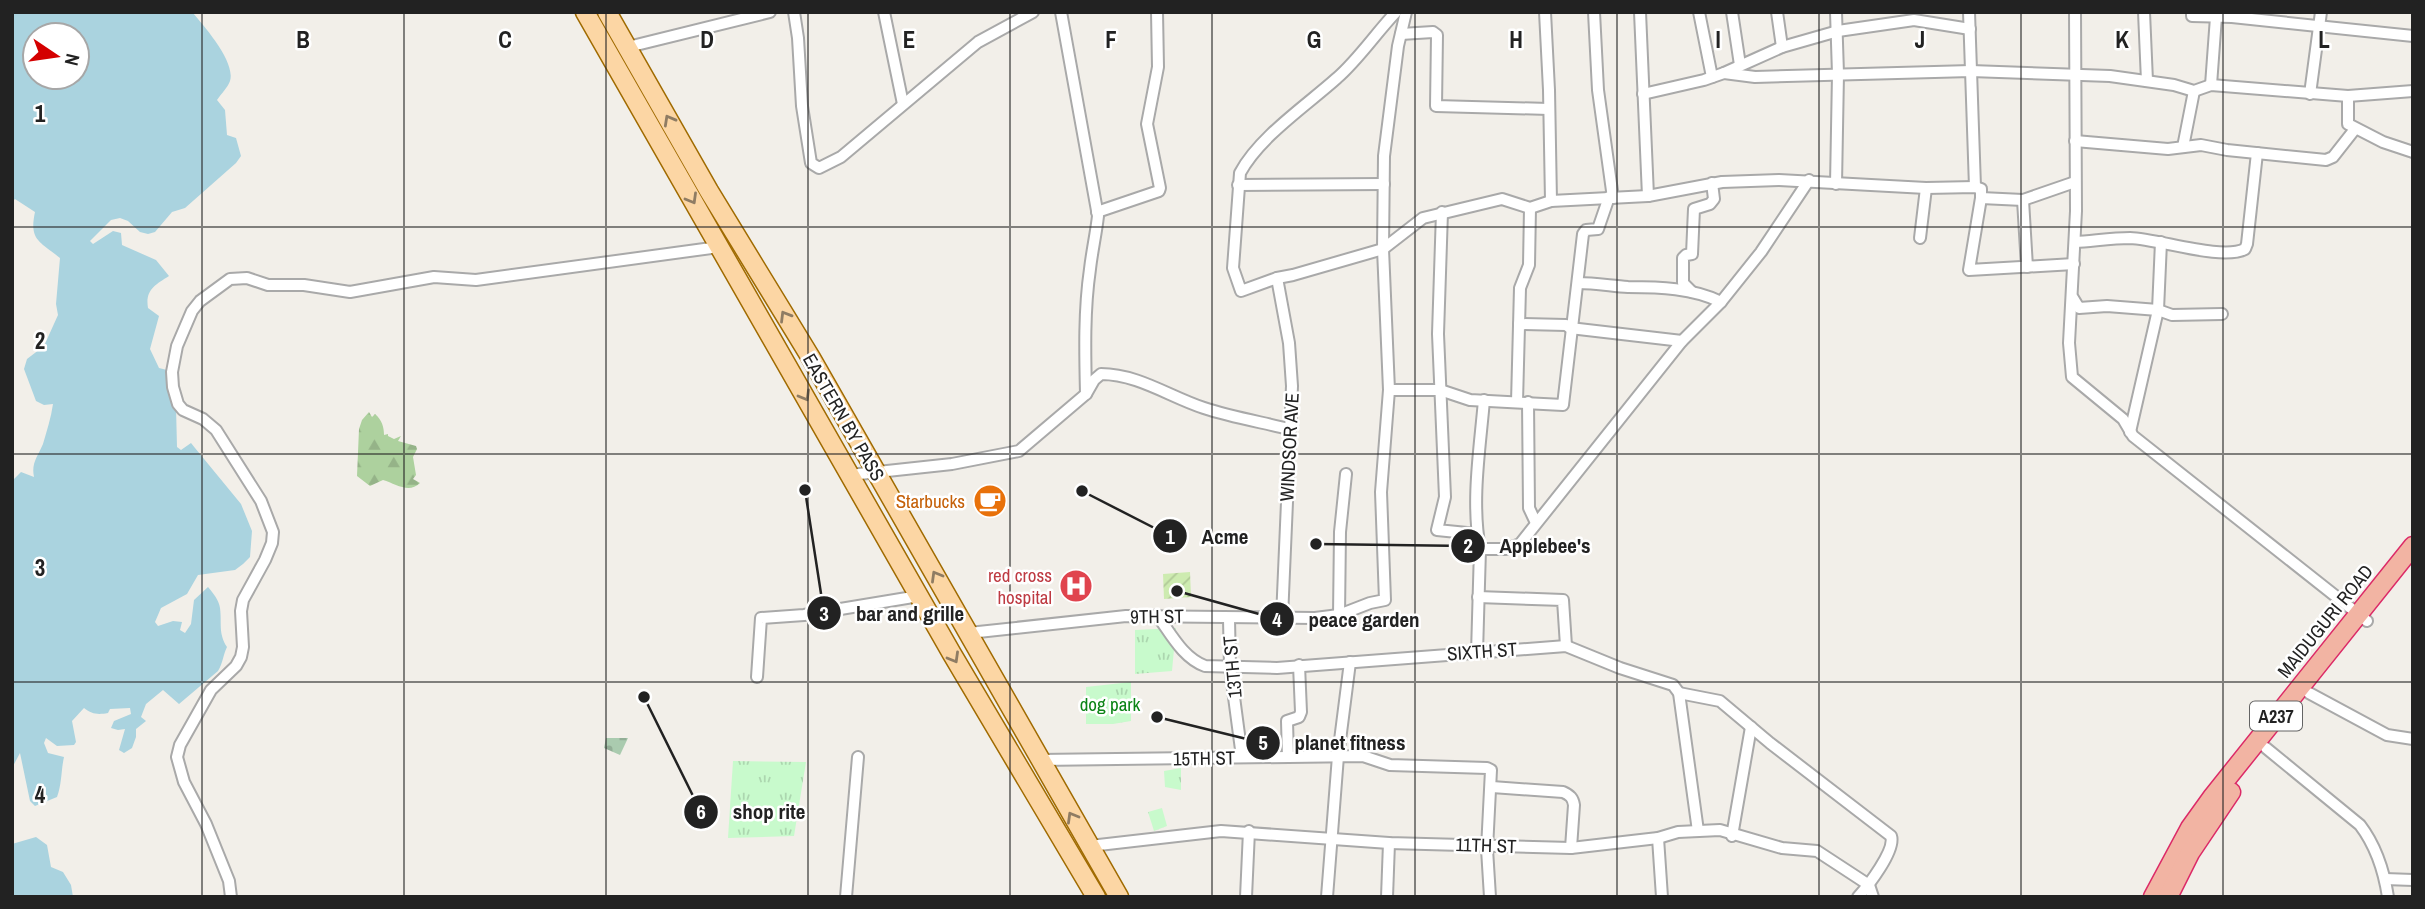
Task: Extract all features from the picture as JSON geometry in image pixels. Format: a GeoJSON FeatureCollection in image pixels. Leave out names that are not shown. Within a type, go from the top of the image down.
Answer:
{"type":"FeatureCollection","features":[{"type":"Feature","properties":{"kind":"highway","name":"MAIDUGURI ROAD"},"geometry":{"type":"LineString","coordinates":[[2168,897],[2206,827],[2309,693],[2413,546]]}},
{"type":"Feature","properties":{"kind":"highway","name":"MAIDUGURI ROAD"},"geometry":{"type":"LineString","coordinates":[[2153,897],[2190,828],[2213,796],[2363,617],[2413,564]]}},
{"type":"Feature","properties":{"kind":"main road","name":"EASTERN BY PASS"},"geometry":{"type":"LineString","coordinates":[[585,12],[919,596],[1096,897]]}},
{"type":"Feature","properties":{"kind":"main road","name":"EASTERN BY PASS"},"geometry":{"type":"LineString","coordinates":[[607,12],[709,191],[811,358],[1119,897]]}},
{"type":"Feature","properties":{"kind":"street"},"geometry":{"type":"LineString","coordinates":[[794,12],[802,106],[811,163],[814,166],[825,166],[841,157],[978,42],[1033,12]]}},
{"type":"Feature","properties":{"kind":"street"},"geometry":{"type":"LineString","coordinates":[[884,12],[904,104]]}},
{"type":"Feature","properties":{"kind":"street"},"geometry":{"type":"LineString","coordinates":[[1061,12],[1097,212],[1085,332],[1086,394]]}},
{"type":"Feature","properties":{"kind":"street"},"geometry":{"type":"LineString","coordinates":[[1097,212],[1160,188],[1147,124],[1158,67],[1157,12]]}},
{"type":"Feature","properties":{"kind":"street"},"geometry":{"type":"LineString","coordinates":[[1396,12],[1340,76],[1289,118],[1245,163],[1238,185],[1234,274],[1241,290],[1383,249],[1423,218],[1442,212],[1502,199],[1530,208],[1551,201],[1648,196],[1712,183],[1809,180],[1836,184],[1926,188],[1975,187],[1980,189],[1981,198],[1969,270],[2074,264]]}},
{"type":"Feature","properties":{"kind":"street"},"geometry":{"type":"LineString","coordinates":[[1406,12],[1387,124],[1384,184],[1383,249],[1389,390],[1440,390],[1470,400],[1563,405],[1583,234],[1586,230],[1598,229],[1611,197],[1598,90],[1594,12]]}},
{"type":"Feature","properties":{"kind":"street"},"geometry":{"type":"LineString","coordinates":[[1545,12],[1551,201]]}},
{"type":"Feature","properties":{"kind":"street"},"geometry":{"type":"LineString","coordinates":[[1640,12],[1648,196]]}},
{"type":"Feature","properties":{"kind":"street"},"geometry":{"type":"LineString","coordinates":[[1699,12],[1712,77]]}},
{"type":"Feature","properties":{"kind":"street"},"geometry":{"type":"LineString","coordinates":[[1732,12],[1740,65]]}},
{"type":"Feature","properties":{"kind":"street"},"geometry":{"type":"LineString","coordinates":[[1777,12],[1782,47]]}},
{"type":"Feature","properties":{"kind":"street"},"geometry":{"type":"LineString","coordinates":[[1836,12],[1836,184]]}},
{"type":"Feature","properties":{"kind":"street"},"geometry":{"type":"LineString","coordinates":[[1969,12],[1975,187]]}},
{"type":"Feature","properties":{"kind":"street"},"geometry":{"type":"LineString","coordinates":[[2075,12],[2075,242],[2069,343],[2072,377],[2123,419],[2130,432],[2363,617]]}},
{"type":"Feature","properties":{"kind":"street"},"geometry":{"type":"LineString","coordinates":[[2144,12],[2147,81]]}},
{"type":"Feature","properties":{"kind":"street"},"geometry":{"type":"LineString","coordinates":[[2192,12],[2192,16],[2413,36]]}},
{"type":"Feature","properties":{"kind":"street"},"geometry":{"type":"LineString","coordinates":[[2310,94],[2321,12]]}},
{"type":"Feature","properties":{"kind":"street"},"geometry":{"type":"LineString","coordinates":[[628,47],[762,13]]}},
{"type":"Feature","properties":{"kind":"street"},"geometry":{"type":"LineString","coordinates":[[1643,94],[1724,73],[1782,47],[1894,17],[1970,29]]}},
{"type":"Feature","properties":{"kind":"street"},"geometry":{"type":"LineString","coordinates":[[2211,85],[2216,17]]}},
{"type":"Feature","properties":{"kind":"street"},"geometry":{"type":"LineString","coordinates":[[1401,34],[1433,32],[1437,35],[1437,106],[1549,109]]}},
{"type":"Feature","properties":{"kind":"street"},"geometry":{"type":"LineString","coordinates":[[1724,73],[1755,77],[1971,71],[2076,74],[2147,81],[2194,90],[2211,85],[2348,96],[2413,91]]}},
{"type":"Feature","properties":{"kind":"street"},"geometry":{"type":"LineString","coordinates":[[2183,147],[2194,90]]}},
{"type":"Feature","properties":{"kind":"street"},"geometry":{"type":"LineString","coordinates":[[2348,96],[2347,121],[2355,129],[2413,152]]}},
{"type":"Feature","properties":{"kind":"street"},"geometry":{"type":"LineString","coordinates":[[2075,141],[2168,149],[2202,145],[2326,159],[2333,157],[2355,129]]}},
{"type":"Feature","properties":{"kind":"street"},"geometry":{"type":"LineString","coordinates":[[2075,242],[2132,238],[2211,252],[2240,252],[2245,249],[2257,153]]}},
{"type":"Feature","properties":{"kind":"street"},"geometry":{"type":"LineString","coordinates":[[1480,549],[1506,549],[1520,544],[1682,341],[1721,302],[1761,252],[1809,180]]}},
{"type":"Feature","properties":{"kind":"street"},"geometry":{"type":"LineString","coordinates":[[1981,198],[2023,200],[2075,182]]}},
{"type":"Feature","properties":{"kind":"street"},"geometry":{"type":"LineString","coordinates":[[1692,292],[1690,287],[1683,283],[1683,258],[1692,254],[1694,209],[1710,204],[1714,199],[1712,183]]}},
{"type":"Feature","properties":{"kind":"street"},"geometry":{"type":"LineString","coordinates":[[1238,185],[1384,184]]}},
{"type":"Feature","properties":{"kind":"street"},"geometry":{"type":"LineString","coordinates":[[1920,238],[1926,188]]}},
{"type":"Feature","properties":{"kind":"street"},"geometry":{"type":"LineString","coordinates":[[2023,200],[2027,267]]}},
{"type":"Feature","properties":{"kind":"street"},"geometry":{"type":"LineString","coordinates":[[1530,208],[1529,265],[1520,288],[1518,324],[1529,508],[1536,523]]}},
{"type":"Feature","properties":{"kind":"street"},"geometry":{"type":"LineString","coordinates":[[1442,212],[1438,334],[1445,496],[1437,530],[1477,534]]}},
{"type":"Feature","properties":{"kind":"street"},"geometry":{"type":"LineString","coordinates":[[2130,432],[2158,310],[2161,242]]}},
{"type":"Feature","properties":{"kind":"street"},"geometry":{"type":"LineString","coordinates":[[232,897],[229,881],[206,824],[184,782],[177,757],[180,745],[211,690],[236,666],[241,657],[243,600],[265,560],[273,532],[261,500],[216,430],[203,419],[183,410],[178,404],[172,372],[177,346],[192,311],[230,279],[247,278],[268,285],[304,285],[350,292],[434,277],[476,280],[719,247]]}},
{"type":"Feature","properties":{"kind":"street","name":"WINDSOR AVE"},"geometry":{"type":"LineString","coordinates":[[1277,278],[1289,343],[1292,386],[1282,618]]}},
{"type":"Feature","properties":{"kind":"street"},"geometry":{"type":"LineString","coordinates":[[1578,284],[1661,286],[1703,293],[1721,302]]}},
{"type":"Feature","properties":{"kind":"street"},"geometry":{"type":"LineString","coordinates":[[2073,298],[2080,308],[2107,306],[2158,310],[2172,315],[2222,314]]}},
{"type":"Feature","properties":{"kind":"street"},"geometry":{"type":"LineString","coordinates":[[1518,324],[1566,324],[1570,328],[1682,341]]}},
{"type":"Feature","properties":{"kind":"street"},"geometry":{"type":"LineString","coordinates":[[850,475],[952,464],[1019,451],[1086,394],[1101,374],[1113,374],[1133,380],[1203,408],[1289,429]]}},
{"type":"Feature","properties":{"kind":"street","name":"9TH ST"},"geometry":{"type":"LineString","coordinates":[[969,633],[1126,616],[1202,615],[1229,619],[1305,619],[1339,615],[1385,600],[1381,492],[1389,390]]}},
{"type":"Feature","properties":{"kind":"street"},"geometry":{"type":"LineString","coordinates":[[1477,653],[1480,549],[1477,534],[1478,475],[1484,400]]}},
{"type":"Feature","properties":{"kind":"street"},"geometry":{"type":"LineString","coordinates":[[1339,615],[1340,532],[1346,474]]}},
{"type":"Feature","properties":{"kind":"street"},"geometry":{"type":"LineString","coordinates":[[757,677],[761,618],[804,615],[919,596]]}},
{"type":"Feature","properties":{"kind":"street"},"geometry":{"type":"LineString","coordinates":[[1478,597],[1563,600],[1566,646]]}},
{"type":"Feature","properties":{"kind":"street","name":"SIXTH ST"},"geometry":{"type":"LineString","coordinates":[[1157,615],[1186,654],[1205,666],[1277,668],[1431,654],[1566,646],[1620,668],[1673,685],[1679,693],[1720,701],[1891,836],[1893,845],[1871,891],[1858,897]]}},
{"type":"Feature","properties":{"kind":"street","name":"13TH ST"},"geometry":{"type":"LineString","coordinates":[[1229,619],[1230,667],[1242,757]]}},
{"type":"Feature","properties":{"kind":"street"},"geometry":{"type":"LineString","coordinates":[[1327,897],[1338,756],[1350,662]]}},
{"type":"Feature","properties":{"kind":"street"},"geometry":{"type":"LineString","coordinates":[[1288,757],[1287,721],[1299,717],[1301,712],[1299,665]]}},
{"type":"Feature","properties":{"kind":"street"},"geometry":{"type":"LineString","coordinates":[[1679,693],[1698,831]]}},
{"type":"Feature","properties":{"kind":"street"},"geometry":{"type":"LineString","coordinates":[[2309,693],[2387,735],[2413,739]]}},
{"type":"Feature","properties":{"kind":"street"},"geometry":{"type":"LineString","coordinates":[[1732,836],[1751,727]]}},
{"type":"Feature","properties":{"kind":"street"},"geometry":{"type":"LineString","coordinates":[[2266,748],[2360,825],[2370,839],[2385,879],[2388,897]]}},
{"type":"Feature","properties":{"kind":"street","name":"15TH ST"},"geometry":{"type":"LineString","coordinates":[[1039,760],[1363,756],[1390,765],[1487,768],[1492,770],[1492,787]]}},
{"type":"Feature","properties":{"kind":"street"},"geometry":{"type":"LineString","coordinates":[[846,897],[858,757]]}},
{"type":"Feature","properties":{"kind":"street"},"geometry":{"type":"LineString","coordinates":[[1490,897],[1488,845],[1492,787],[1569,795],[1574,805],[1572,848]]}},
{"type":"Feature","properties":{"kind":"street","name":"11TH ST"},"geometry":{"type":"LineString","coordinates":[[1090,846],[1204,831],[1249,831],[1388,843],[1572,848],[1658,838],[1678,832],[1720,830],[1732,836],[1782,848],[1816,851],[1871,891]]}},
{"type":"Feature","properties":{"kind":"street"},"geometry":{"type":"LineString","coordinates":[[1246,897],[1249,831]]}},
{"type":"Feature","properties":{"kind":"street"},"geometry":{"type":"LineString","coordinates":[[1658,838],[1662,897]]}},
{"type":"Feature","properties":{"kind":"street"},"geometry":{"type":"LineString","coordinates":[[1387,897],[1388,843]]}},
{"type":"Feature","properties":{"kind":"street"},"geometry":{"type":"LineString","coordinates":[[2385,879],[2413,880]]}},
{"type":"Feature","properties":{"kind":"green space"},"geometry":{"type":"Polygon","coordinates":[[[369,412],[372,417],[375,414],[379,419],[384,435],[388,434],[394,439],[401,436],[398,441],[416,446],[413,457],[416,475],[413,479],[420,483],[416,486],[402,487],[383,480],[370,486],[357,476],[359,429],[369,412]]]}},
{"type":"Feature","properties":{"kind":"green space"},"geometry":{"type":"Polygon","coordinates":[[[1190,572],[1191,597],[1164,599],[1163,574],[1190,572]]]}},
{"type":"Feature","properties":{"kind":"green space"},"geometry":{"type":"Polygon","coordinates":[[[1176,628],[1172,671],[1135,674],[1135,630],[1176,628]]]}},
{"type":"Feature","properties":{"kind":"green space","name":"dog park"},"geometry":{"type":"Polygon","coordinates":[[[1131,682],[1131,721],[1086,724],[1086,687],[1131,682]]]}},
{"type":"Feature","properties":{"kind":"green space"},"geometry":{"type":"Polygon","coordinates":[[[606,738],[628,738],[620,755],[604,748],[606,738]]]}},
{"type":"Feature","properties":{"kind":"green space"},"geometry":{"type":"Polygon","coordinates":[[[733,761],[806,762],[794,836],[728,838],[733,761]]]}},
{"type":"Feature","properties":{"kind":"green space"},"geometry":{"type":"Polygon","coordinates":[[[1181,768],[1181,790],[1165,787],[1164,771],[1181,768]]]}},
{"type":"Feature","properties":{"kind":"green space"},"geometry":{"type":"Polygon","coordinates":[[[1162,808],[1167,826],[1154,831],[1148,812],[1162,808]]]}},
{"type":"Feature","properties":{"kind":"water"},"geometry":{"type":"Polygon","coordinates":[[[12,12],[192,12],[218,45],[228,64],[230,81],[217,100],[225,110],[227,135],[236,138],[241,156],[185,208],[172,212],[155,232],[140,232],[128,221],[120,218],[111,220],[90,241],[93,244],[113,231],[121,233],[122,245],[156,260],[169,276],[152,289],[147,302],[148,308],[159,316],[150,349],[159,368],[167,370],[168,388],[176,407],[177,447],[181,450],[191,443],[241,504],[252,531],[250,557],[235,570],[198,575],[187,594],[161,608],[155,622],[158,626],[173,621],[182,622],[180,630],[185,633],[191,624],[194,600],[208,587],[219,605],[221,632],[227,647],[218,671],[179,704],[163,690],[146,704],[141,717],[146,721],[136,729],[132,748],[124,753],[119,750],[125,729],[111,728],[114,721],[131,714],[130,708],[110,709],[108,713],[101,714],[84,708],[72,721],[76,742],[74,745],[57,746],[46,738],[44,743],[48,753],[64,757],[61,782],[57,797],[35,806],[30,801],[20,753],[12,768],[12,481],[21,472],[34,477],[34,464],[51,414],[53,404],[44,405],[36,401],[24,369],[27,359],[44,346],[58,315],[56,304],[60,258],[37,239],[33,229],[35,212],[15,199],[12,202],[12,12]]]}},
{"type":"Feature","properties":{"kind":"water"},"geometry":{"type":"Polygon","coordinates":[[[36,837],[47,845],[51,867],[63,872],[71,885],[73,897],[12,897],[12,844],[36,837]]]}},
{"type":"Feature","properties":{"kind":"place","name":"bar and grille"},"geometry":{"type":"Point","coordinates":[805,490]}},
{"type":"Feature","properties":{"kind":"place","name":"Acme"},"geometry":{"type":"Point","coordinates":[1082,491]}},
{"type":"Feature","properties":{"kind":"place","name":"Starbucks"},"geometry":{"type":"Point","coordinates":[990,501]}},
{"type":"Feature","properties":{"kind":"place","name":"Applebee's"},"geometry":{"type":"Point","coordinates":[1316,544]}},
{"type":"Feature","properties":{"kind":"place","name":"red cross hospital"},"geometry":{"type":"Point","coordinates":[1076,586]}},
{"type":"Feature","properties":{"kind":"place","name":"peace garden"},"geometry":{"type":"Point","coordinates":[1177,591]}},
{"type":"Feature","properties":{"kind":"place","name":"shop rite"},"geometry":{"type":"Point","coordinates":[644,697]}},
{"type":"Feature","properties":{"kind":"place","name":"planet fitness"},"geometry":{"type":"Point","coordinates":[1157,717]}}]}
